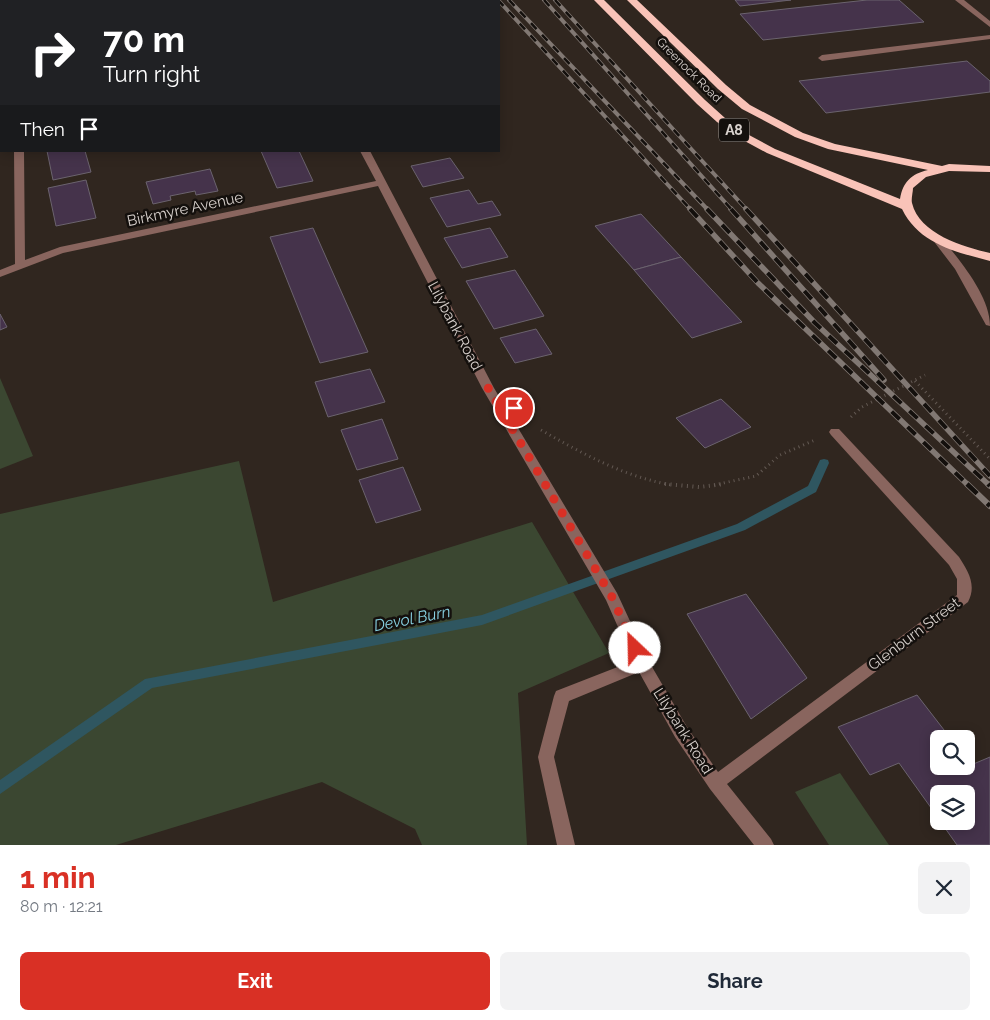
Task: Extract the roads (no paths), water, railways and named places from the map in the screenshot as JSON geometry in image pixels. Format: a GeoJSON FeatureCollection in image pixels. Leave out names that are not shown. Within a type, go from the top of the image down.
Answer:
{"type":"FeatureCollection","features":[{"type":"Feature","properties":{"kind":"highway","name":"Greenock Road"},"geometry":{"type":"LineString","coordinates":[[599,0],[701,102],[721,120],[745,137],[771,151],[905,206]]}},
{"type":"Feature","properties":{"kind":"highway","name":"Greenock Road"},"geometry":{"type":"LineString","coordinates":[[632,0],[722,87],[746,107],[799,135],[832,147],[937,168]]}},
{"type":"Feature","properties":{"kind":"highway","name":"A8"},"geometry":{"type":"LineString","coordinates":[[905,206],[904,194],[909,183],[921,174],[937,168],[966,166],[990,161]]}},
{"type":"Feature","properties":{"kind":"highway","name":"A8"},"geometry":{"type":"LineString","coordinates":[[966,166],[990,169]]}},
{"type":"Feature","properties":{"kind":"highway"},"geometry":{"type":"LineString","coordinates":[[905,206],[911,218],[922,229],[937,239],[958,249],[990,257]]}},
{"type":"Feature","properties":{"kind":"street"},"geometry":{"type":"LineString","coordinates":[[959,0],[990,25]]}},
{"type":"Feature","properties":{"kind":"street"},"geometry":{"type":"LineString","coordinates":[[822,58],[990,37]]}},
{"type":"Feature","properties":{"kind":"street"},"geometry":{"type":"LineString","coordinates":[[19,152],[20,266]]}},
{"type":"Feature","properties":{"kind":"street","name":"Lilybank Road"},"geometry":{"type":"LineString","coordinates":[[365,152],[488,388],[612,597],[642,664],[681,732],[716,783],[765,845]]}},
{"type":"Feature","properties":{"kind":"street","name":"Birkmyre Avenue"},"geometry":{"type":"LineString","coordinates":[[0,274],[60,250],[380,182]]}},
{"type":"Feature","properties":{"kind":"street"},"geometry":{"type":"LineString","coordinates":[[937,239],[960,268],[990,322]]}},
{"type":"Feature","properties":{"kind":"street","name":"Glenburn Street"},"geometry":{"type":"LineString","coordinates":[[716,783],[963,598],[966,587],[964,577],[954,561],[835,432]]}},
{"type":"Feature","properties":{"kind":"street"},"geometry":{"type":"LineString","coordinates":[[566,845],[546,757],[562,696],[642,664]]}},
{"type":"Feature","properties":{"kind":"waterway","name":"Devol Burn"},"geometry":{"type":"LineString","coordinates":[[0,788],[149,683],[482,620],[741,527],[812,489],[824,463]]}},
{"type":"Feature","properties":{"kind":"railway"},"geometry":{"type":"LineString","coordinates":[[509,0],[708,210]]}},
{"type":"Feature","properties":{"kind":"railway"},"geometry":{"type":"LineString","coordinates":[[544,0],[732,210]]}},
{"type":"Feature","properties":{"kind":"railway"},"geometry":{"type":"LineString","coordinates":[[555,0],[747,210]]}},
{"type":"Feature","properties":{"kind":"railway"},"geometry":{"type":"LineString","coordinates":[[500,2],[691,210]]}},
{"type":"Feature","properties":{"kind":"railway"},"geometry":{"type":"LineString","coordinates":[[690,209],[758,283],[968,485]]}},
{"type":"Feature","properties":{"kind":"railway"},"geometry":{"type":"LineString","coordinates":[[707,209],[815,323],[989,485]]}},
{"type":"Feature","properties":{"kind":"railway"},"geometry":{"type":"LineString","coordinates":[[731,209],[884,380]]}},
{"type":"Feature","properties":{"kind":"railway"},"geometry":{"type":"LineString","coordinates":[[746,209],[990,476]]}},
{"type":"Feature","properties":{"kind":"railway"},"geometry":{"type":"LineString","coordinates":[[967,484],[990,506]]}}]}
